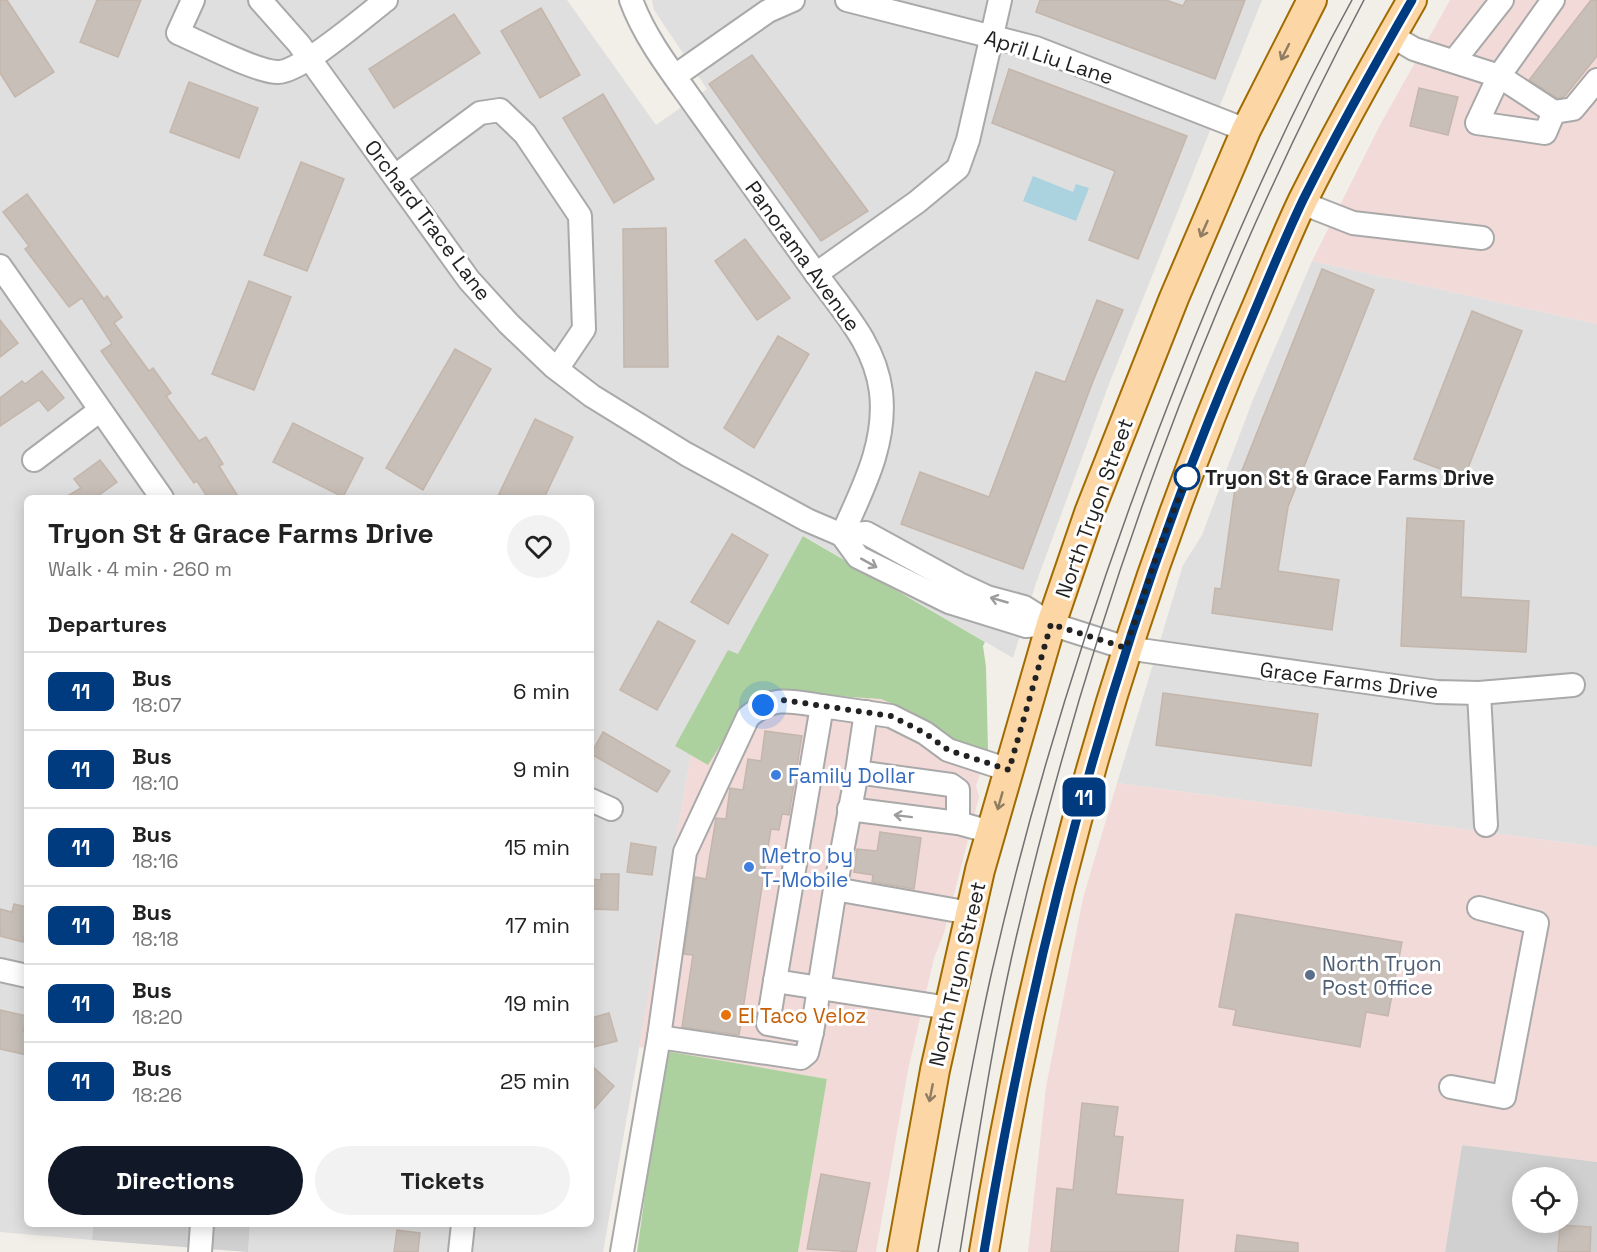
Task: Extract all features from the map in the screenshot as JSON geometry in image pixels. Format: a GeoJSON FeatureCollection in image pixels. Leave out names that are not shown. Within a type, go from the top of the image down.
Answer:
{"type":"FeatureCollection","features":[{"type":"Feature","properties":{"kind":"main road","name":"North Tryon Street"},"geometry":{"type":"LineString","coordinates":[[902,1252],[949,1008],[970,913],[1051,624],[1089,513],[1144,371],[1246,130],[1312,0]]}},
{"type":"Feature","properties":{"kind":"main road"},"geometry":{"type":"LineString","coordinates":[[984,1252],[1003,1134],[1028,1016],[1070,843],[1126,648],[1162,540],[1223,385],[1302,203],[1349,110],[1412,0]]}},
{"type":"Feature","properties":{"kind":"street"},"geometry":{"type":"LineString","coordinates":[[193,0],[178,33],[256,67],[278,73],[292,69],[310,58],[386,0]]}},
{"type":"Feature","properties":{"kind":"street","name":"Orchard Trace Lane"},"geometry":{"type":"LineString","coordinates":[[260,0],[280,20],[310,58],[469,280],[557,369],[612,410],[751,492],[842,535],[866,533],[958,584],[987,597],[1024,607],[1051,624],[1126,648]]}},
{"type":"Feature","properties":{"kind":"street","name":"Panorama Avenue"},"geometry":{"type":"LineString","coordinates":[[631,0],[656,47],[675,76],[816,274],[858,328],[872,358],[881,392],[881,423],[875,460],[842,535]]}},
{"type":"Feature","properties":{"kind":"street"},"geometry":{"type":"LineString","coordinates":[[675,76],[768,11],[793,0]]}},
{"type":"Feature","properties":{"kind":"street","name":"April Liu Lane"},"geometry":{"type":"LineString","coordinates":[[847,0],[1036,48],[1246,130]]}},
{"type":"Feature","properties":{"kind":"street"},"geometry":{"type":"LineString","coordinates":[[816,274],[917,202],[958,168],[968,140],[1000,0]]}},
{"type":"Feature","properties":{"kind":"street"},"geometry":{"type":"LineString","coordinates":[[1454,61],[1502,0]]}},
{"type":"Feature","properties":{"kind":"street"},"geometry":{"type":"LineString","coordinates":[[1553,0],[1499,76],[1478,123],[1545,133],[1554,112]]}},
{"type":"Feature","properties":{"kind":"street"},"geometry":{"type":"LineString","coordinates":[[1392,36],[1414,49],[1499,76],[1554,112],[1573,109],[1597,80]]}},
{"type":"Feature","properties":{"kind":"street"},"geometry":{"type":"LineString","coordinates":[[395,176],[480,113],[500,110],[525,134],[580,216],[584,328],[557,369]]}},
{"type":"Feature","properties":{"kind":"street"},"geometry":{"type":"LineString","coordinates":[[1302,203],[1353,223],[1482,238]]}},
{"type":"Feature","properties":{"kind":"street"},"geometry":{"type":"LineString","coordinates":[[2,272],[160,495]]}},
{"type":"Feature","properties":{"kind":"street"},"geometry":{"type":"LineString","coordinates":[[34,460],[99,411]]}},
{"type":"Feature","properties":{"kind":"street","name":"Grace Farms Drive"},"geometry":{"type":"LineString","coordinates":[[1126,648],[1408,689],[1479,693],[1573,685]]}},
{"type":"Feature","properties":{"kind":"street"},"geometry":{"type":"LineString","coordinates":[[1479,693],[1486,825]]}},
{"type":"Feature","properties":{"kind":"street"},"geometry":{"type":"LineString","coordinates":[[622,1252],[659,1037],[685,852],[748,717],[763,705],[783,700],[891,716],[925,733],[948,750],[1009,770]]}},
{"type":"Feature","properties":{"kind":"street"},"geometry":{"type":"LineString","coordinates":[[812,1032],[768,1024],[822,706]]}},
{"type":"Feature","properties":{"kind":"street"},"geometry":{"type":"LineString","coordinates":[[659,1037],[801,1058],[807,1053],[866,712]]}},
{"type":"Feature","properties":{"kind":"street"},"geometry":{"type":"LineString","coordinates":[[857,772],[951,784],[958,790],[958,823]]}},
{"type":"Feature","properties":{"kind":"street"},"geometry":{"type":"LineString","coordinates":[[849,809],[958,823],[991,832]]}},
{"type":"Feature","properties":{"kind":"street"},"geometry":{"type":"LineString","coordinates":[[835,889],[970,913]]}},
{"type":"Feature","properties":{"kind":"street"},"geometry":{"type":"LineString","coordinates":[[1451,1087],[1504,1097],[1537,923],[1479,908]]}},
{"type":"Feature","properties":{"kind":"street"},"geometry":{"type":"LineString","coordinates":[[0,970],[24,975]]}},
{"type":"Feature","properties":{"kind":"street"},"geometry":{"type":"LineString","coordinates":[[775,981],[949,1008]]}},
{"type":"Feature","properties":{"kind":"street"},"geometry":{"type":"LineString","coordinates":[[200,1252],[202,1227]]}},
{"type":"Feature","properties":{"kind":"street"},"geometry":{"type":"LineString","coordinates":[[459,1252],[463,1227]]}},
{"type":"Feature","properties":{"kind":"shaded area"},"geometry":{"type":"Polygon","coordinates":[[[0,0],[567,0],[656,125],[707,89],[654,10],[652,0],[1262,0],[1109,384],[1036,583],[1013,658],[804,536],[738,655],[728,651],[675,746],[691,755],[603,1252],[248,1252],[250,1227],[594,1227],[594,495],[24,495],[24,1227],[93,1227],[92,1240],[0,1232],[0,0]]]}},
{"type":"Feature","properties":{"kind":"shaded area"},"geometry":{"type":"Polygon","coordinates":[[[1450,0],[1597,0],[1597,324],[1312,261],[1380,125],[1450,0]]]}},
{"type":"Feature","properties":{"kind":"shaded area"},"geometry":{"type":"Polygon","coordinates":[[[1312,261],[1597,324],[1597,847],[1117,783],[1183,565],[1202,535],[1252,402],[1312,261]]]}},
{"type":"Feature","properties":{"kind":"shaded area"},"geometry":{"type":"Polygon","coordinates":[[[789,693],[881,699],[912,712],[955,741],[988,750],[976,786],[979,797],[944,933],[934,958],[908,1070],[876,1252],[798,1252],[827,1079],[639,1047],[691,755],[708,764],[739,716],[789,693]]]}},
{"type":"Feature","properties":{"kind":"shaded area"},"geometry":{"type":"Polygon","coordinates":[[[1117,783],[1597,847],[1597,1162],[1462,1145],[1445,1252],[1028,1252],[1046,1087],[1083,898],[1117,783]]]}},
{"type":"Feature","properties":{"kind":"shaded area"},"geometry":{"type":"Polygon","coordinates":[[[1462,1145],[1597,1162],[1597,1252],[1445,1252],[1462,1145]]]}},
{"type":"Feature","properties":{"kind":"shaded area"},"geometry":{"type":"Polygon","coordinates":[[[93,1227],[250,1227],[248,1252],[92,1240],[93,1227]]]}},
{"type":"Feature","properties":{"kind":"green space"},"geometry":{"type":"Polygon","coordinates":[[[803,536],[985,642],[983,646],[986,667],[988,750],[955,741],[912,712],[881,699],[789,693],[739,716],[708,765],[675,746],[728,650],[738,654],[803,536]]]}},
{"type":"Feature","properties":{"kind":"green space"},"geometry":{"type":"Polygon","coordinates":[[[665,1051],[827,1079],[798,1252],[637,1252],[665,1051]]]}},
{"type":"Feature","properties":{"kind":"water"},"geometry":{"type":"Polygon","coordinates":[[[1033,176],[1073,192],[1076,184],[1089,188],[1076,221],[1023,201],[1033,176]]]}},
{"type":"Feature","properties":{"kind":"building"},"geometry":{"type":"Polygon","coordinates":[[[0,0],[7,0],[54,72],[15,97],[0,73],[0,0]]]}},
{"type":"Feature","properties":{"kind":"building"},"geometry":{"type":"Polygon","coordinates":[[[97,0],[141,0],[118,57],[80,42],[97,0]]]}},
{"type":"Feature","properties":{"kind":"building"},"geometry":{"type":"Polygon","coordinates":[[[1040,0],[1166,0],[1183,6],[1186,0],[1245,0],[1215,79],[1036,12],[1040,0]]]}},
{"type":"Feature","properties":{"kind":"building"},"geometry":{"type":"Polygon","coordinates":[[[1591,0],[1597,0],[1597,56],[1564,97],[1557,98],[1529,80],[1591,0]]]}},
{"type":"Feature","properties":{"kind":"building"},"geometry":{"type":"Polygon","coordinates":[[[541,8],[580,75],[540,98],[501,31],[541,8]]]}},
{"type":"Feature","properties":{"kind":"building"},"geometry":{"type":"Polygon","coordinates":[[[454,14],[480,53],[394,108],[369,69],[454,14]]]}},
{"type":"Feature","properties":{"kind":"building"},"geometry":{"type":"Polygon","coordinates":[[[752,55],[868,211],[821,241],[709,84],[752,55]]]}},
{"type":"Feature","properties":{"kind":"building"},"geometry":{"type":"Polygon","coordinates":[[[1009,69],[1187,136],[1138,259],[1089,240],[1115,171],[992,123],[1009,69]]]}},
{"type":"Feature","properties":{"kind":"building"},"geometry":{"type":"Polygon","coordinates":[[[189,82],[258,108],[239,158],[170,132],[189,82]]]}},
{"type":"Feature","properties":{"kind":"building"},"geometry":{"type":"Polygon","coordinates":[[[1419,88],[1458,97],[1448,135],[1410,126],[1419,88]]]}},
{"type":"Feature","properties":{"kind":"building"},"geometry":{"type":"Polygon","coordinates":[[[603,94],[654,179],[614,203],[563,118],[603,94]]]}},
{"type":"Feature","properties":{"kind":"building"},"geometry":{"type":"Polygon","coordinates":[[[301,162],[344,179],[307,271],[264,255],[301,162]]]}},
{"type":"Feature","properties":{"kind":"building"},"geometry":{"type":"Polygon","coordinates":[[[27,194],[104,299],[107,296],[122,317],[114,323],[149,371],[153,368],[171,393],[166,396],[199,441],[206,437],[223,464],[219,466],[237,495],[206,495],[197,481],[194,483],[101,351],[112,344],[82,298],[69,307],[25,249],[29,246],[3,212],[27,194]]]}},
{"type":"Feature","properties":{"kind":"building"},"geometry":{"type":"Polygon","coordinates":[[[666,228],[668,367],[624,367],[623,229],[666,228]]]}},
{"type":"Feature","properties":{"kind":"building"},"geometry":{"type":"Polygon","coordinates":[[[745,239],[790,298],[757,320],[715,261],[745,239]]]}},
{"type":"Feature","properties":{"kind":"building"},"geometry":{"type":"Polygon","coordinates":[[[1322,269],[1374,290],[1288,507],[1278,571],[1339,580],[1332,630],[1212,613],[1215,588],[1221,589],[1235,488],[1322,269]]]}},
{"type":"Feature","properties":{"kind":"building"},"geometry":{"type":"Polygon","coordinates":[[[249,281],[291,297],[254,390],[212,374],[249,281]]]}},
{"type":"Feature","properties":{"kind":"building"},"geometry":{"type":"Polygon","coordinates":[[[1097,300],[1123,310],[1093,381],[1023,569],[901,524],[920,472],[989,497],[1036,372],[1065,382],[1097,300]]]}},
{"type":"Feature","properties":{"kind":"building"},"geometry":{"type":"Polygon","coordinates":[[[1472,311],[1522,331],[1464,478],[1414,459],[1472,311]]]}},
{"type":"Feature","properties":{"kind":"building"},"geometry":{"type":"Polygon","coordinates":[[[0,320],[18,343],[0,357],[0,320]]]}},
{"type":"Feature","properties":{"kind":"building"},"geometry":{"type":"Polygon","coordinates":[[[778,336],[809,354],[754,448],[724,428],[778,336]]]}},
{"type":"Feature","properties":{"kind":"building"},"geometry":{"type":"Polygon","coordinates":[[[455,349],[491,369],[423,490],[386,468],[455,349]]]}},
{"type":"Feature","properties":{"kind":"building"},"geometry":{"type":"Polygon","coordinates":[[[42,371],[64,398],[48,411],[39,400],[0,426],[0,398],[22,381],[25,384],[42,371]]]}},
{"type":"Feature","properties":{"kind":"building"},"geometry":{"type":"Polygon","coordinates":[[[535,419],[573,437],[545,495],[498,495],[535,419]]]}},
{"type":"Feature","properties":{"kind":"building"},"geometry":{"type":"Polygon","coordinates":[[[293,423],[363,458],[344,495],[339,495],[273,462],[293,423]]]}},
{"type":"Feature","properties":{"kind":"building"},"geometry":{"type":"Polygon","coordinates":[[[100,460],[117,482],[99,495],[69,495],[81,488],[74,479],[100,460]]]}},
{"type":"Feature","properties":{"kind":"building"},"geometry":{"type":"Polygon","coordinates":[[[1407,518],[1464,521],[1461,597],[1529,601],[1526,652],[1401,646],[1407,518]]]}},
{"type":"Feature","properties":{"kind":"building"},"geometry":{"type":"Polygon","coordinates":[[[732,534],[768,555],[728,624],[691,602],[732,534]]]}},
{"type":"Feature","properties":{"kind":"building"},"geometry":{"type":"Polygon","coordinates":[[[658,621],[695,641],[657,710],[620,690],[658,621]]]}},
{"type":"Feature","properties":{"kind":"building"},"geometry":{"type":"Polygon","coordinates":[[[1163,693],[1318,714],[1311,766],[1156,745],[1163,693]]]}},
{"type":"Feature","properties":{"kind":"building"},"geometry":{"type":"Polygon","coordinates":[[[765,731],[802,736],[789,815],[782,814],[779,830],[771,829],[739,1035],[682,1027],[693,955],[684,954],[695,877],[706,879],[716,818],[726,819],[730,788],[743,790],[748,759],[761,761],[765,731]]]}},
{"type":"Feature","properties":{"kind":"building"},"geometry":{"type":"Polygon","coordinates":[[[603,732],[670,771],[657,792],[594,756],[594,748],[603,732]]]}},
{"type":"Feature","properties":{"kind":"building"},"geometry":{"type":"Polygon","coordinates":[[[880,832],[921,838],[914,889],[872,882],[873,875],[854,872],[857,849],[877,851],[880,832]]]}},
{"type":"Feature","properties":{"kind":"building"},"geometry":{"type":"Polygon","coordinates":[[[631,843],[656,847],[652,875],[627,872],[631,843]]]}},
{"type":"Feature","properties":{"kind":"building"},"geometry":{"type":"Polygon","coordinates":[[[601,874],[619,874],[618,910],[594,909],[594,879],[601,880],[601,874]]]}},
{"type":"Feature","properties":{"kind":"building"},"geometry":{"type":"Polygon","coordinates":[[[14,904],[24,906],[23,942],[0,936],[0,909],[12,912],[14,904]]]}},
{"type":"Feature","properties":{"kind":"building","name":"North Tryon Post Office"},"geometry":{"type":"Polygon","coordinates":[[[1236,914],[1402,942],[1388,1016],[1366,1012],[1360,1047],[1233,1025],[1236,1010],[1219,1007],[1236,914]]]}},
{"type":"Feature","properties":{"kind":"building"},"geometry":{"type":"Polygon","coordinates":[[[0,1010],[24,1015],[24,1054],[0,1049],[0,1010]]]}},
{"type":"Feature","properties":{"kind":"building"},"geometry":{"type":"Polygon","coordinates":[[[609,1013],[617,1041],[594,1047],[594,1017],[609,1013]]]}},
{"type":"Feature","properties":{"kind":"building"},"geometry":{"type":"Polygon","coordinates":[[[594,1068],[614,1086],[594,1109],[594,1068]]]}},
{"type":"Feature","properties":{"kind":"building"},"geometry":{"type":"Polygon","coordinates":[[[1082,1103],[1118,1107],[1114,1136],[1123,1137],[1116,1194],[1183,1200],[1178,1252],[1051,1252],[1057,1188],[1073,1190],[1082,1103]]]}},
{"type":"Feature","properties":{"kind":"building"},"geometry":{"type":"Polygon","coordinates":[[[821,1174],[870,1183],[856,1252],[807,1249],[821,1174]]]}},
{"type":"Feature","properties":{"kind":"building"},"geometry":{"type":"Polygon","coordinates":[[[1578,1226],[1591,1227],[1590,1252],[1558,1252],[1559,1233],[1578,1233],[1578,1226]]]}},
{"type":"Feature","properties":{"kind":"building"},"geometry":{"type":"Polygon","coordinates":[[[397,1230],[420,1233],[418,1252],[394,1252],[397,1230]]]}},
{"type":"Feature","properties":{"kind":"building"},"geometry":{"type":"Polygon","coordinates":[[[1237,1235],[1298,1243],[1298,1252],[1235,1252],[1237,1235]]]}},
{"type":"Feature","properties":{"kind":"tram line"},"geometry":{"type":"LineString","coordinates":[[938,1252],[977,1041],[1008,902],[1045,766],[1087,631],[1133,497],[1224,266],[1272,158],[1352,0]]}},
{"type":"Feature","properties":{"kind":"tram line"},"geometry":{"type":"LineString","coordinates":[[960,1252],[992,1055],[1016,938],[1047,815],[1118,575],[1205,342],[1254,227],[1307,113],[1364,0]]}},
{"type":"Feature","properties":{"kind":"bus line","name":"11"},"geometry":{"type":"LineString","coordinates":[[984,1252],[1003,1134],[1028,1016],[1070,843],[1126,648],[1162,540],[1223,385],[1302,203],[1349,110],[1412,0]]}},
{"type":"Feature","properties":{"kind":"place","name":"Tryon St & Grace Farms Drive"},"geometry":{"type":"Point","coordinates":[1187,477]}},
{"type":"Feature","properties":{"kind":"place","name":"Family Dollar"},"geometry":{"type":"Point","coordinates":[776,775]}},
{"type":"Feature","properties":{"kind":"place","name":"Metro by T-Mobile"},"geometry":{"type":"Point","coordinates":[749,867]}},
{"type":"Feature","properties":{"kind":"place","name":"North Tryon Post Office"},"geometry":{"type":"Point","coordinates":[1310,975]}},
{"type":"Feature","properties":{"kind":"place","name":"El Taco Veloz"},"geometry":{"type":"Point","coordinates":[726,1015]}},
{"type":"Feature","properties":{"kind":"route"},"geometry":{"type":"LineString","coordinates":[[763,705],[783,700],[891,716],[925,733],[948,750],[1009,770],[1051,624],[1126,648],[1162,540],[1187,477]]}}]}
